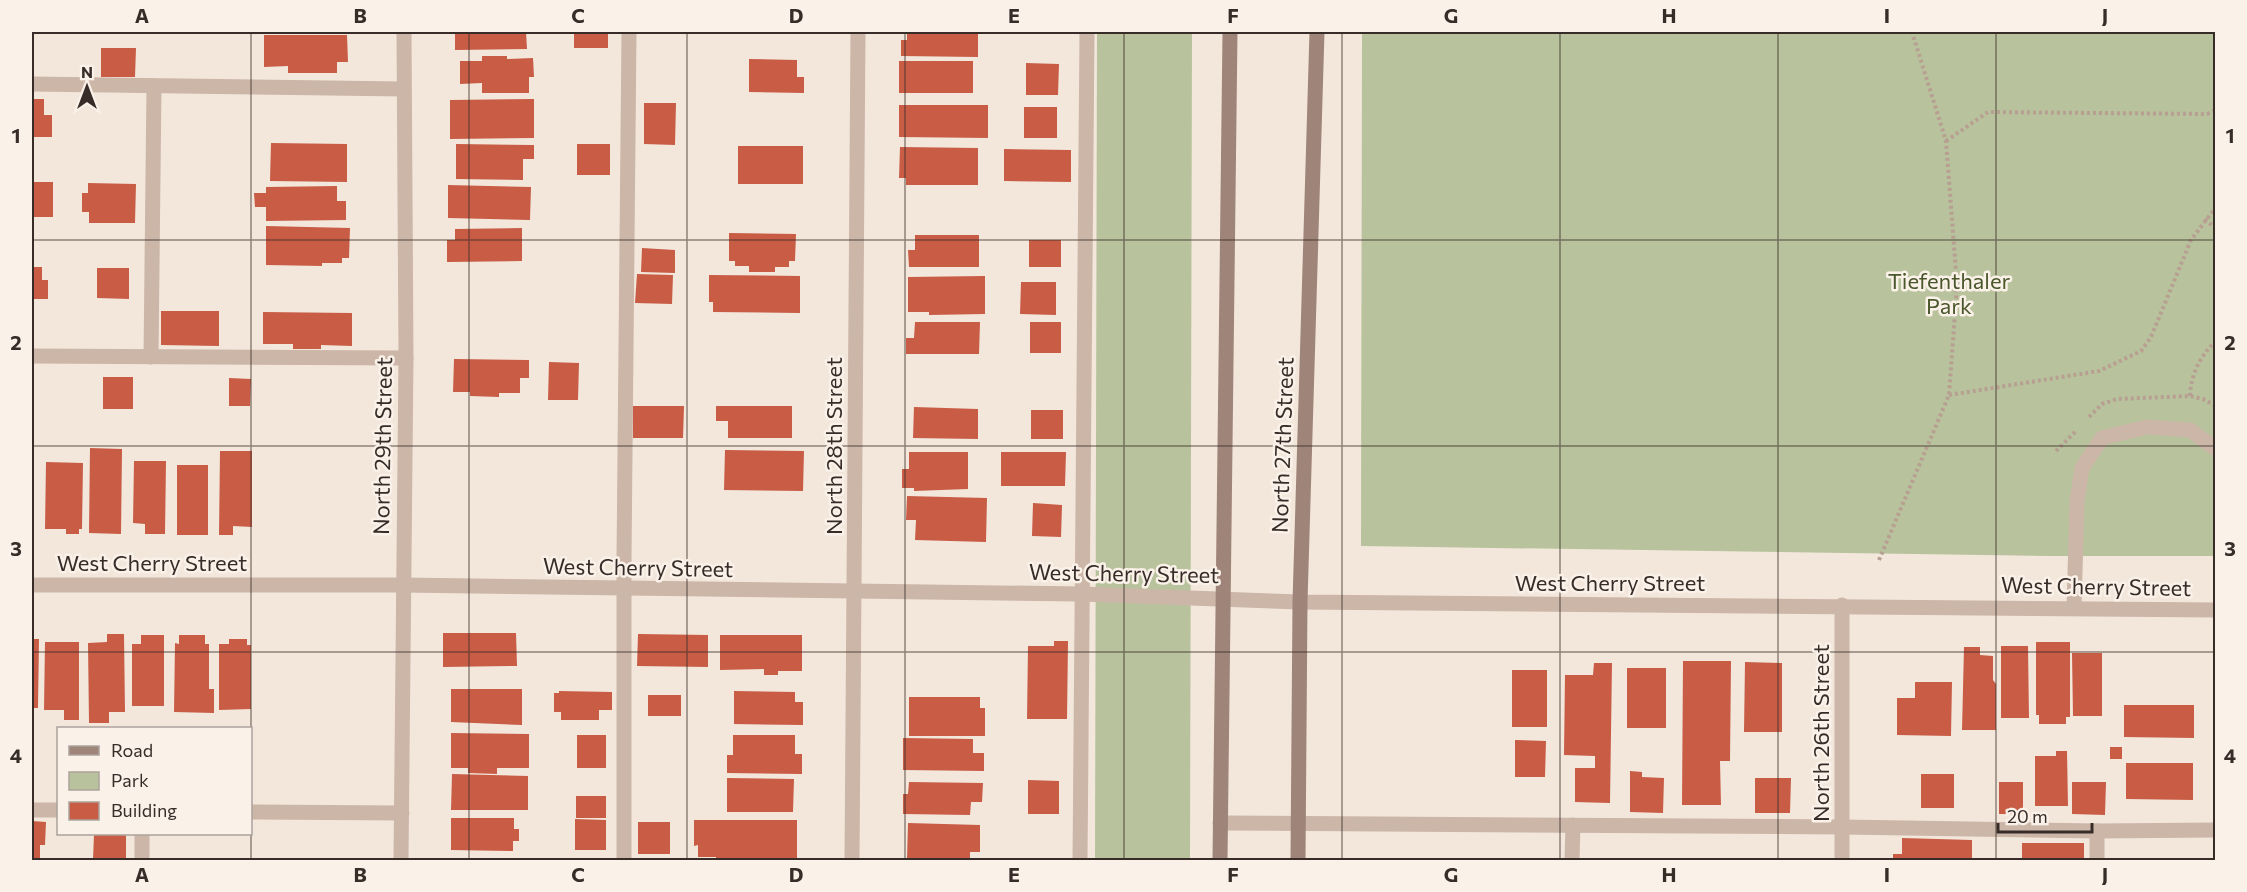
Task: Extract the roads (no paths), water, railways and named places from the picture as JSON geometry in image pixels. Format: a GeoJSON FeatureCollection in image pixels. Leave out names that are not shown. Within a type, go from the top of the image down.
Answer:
{"type":"FeatureCollection","features":[{"type":"Feature","properties":{"kind":"main road"},"geometry":{"type":"LineString","coordinates":[[1220,861],[1230,32]]}},
{"type":"Feature","properties":{"kind":"main road","name":"North 27th Street"},"geometry":{"type":"LineString","coordinates":[[1298,861],[1300,602],[1317,32]]}},
{"type":"Feature","properties":{"kind":"street","name":"North 29th Street"},"geometry":{"type":"LineString","coordinates":[[401,861],[406,358],[404,32]]}},
{"type":"Feature","properties":{"kind":"street"},"geometry":{"type":"LineString","coordinates":[[624,861],[628,32]]}},
{"type":"Feature","properties":{"kind":"street","name":"North 28th Street"},"geometry":{"type":"LineString","coordinates":[[852,861],[858,32]]}},
{"type":"Feature","properties":{"kind":"street"},"geometry":{"type":"LineString","coordinates":[[1080,861],[1087,32]]}},
{"type":"Feature","properties":{"kind":"street"},"geometry":{"type":"LineString","coordinates":[[32,84],[404,89]]}},
{"type":"Feature","properties":{"kind":"street"},"geometry":{"type":"LineString","coordinates":[[152,357],[154,86]]}},
{"type":"Feature","properties":{"kind":"street"},"geometry":{"type":"LineString","coordinates":[[32,356],[406,358]]}},
{"type":"Feature","properties":{"kind":"street"},"geometry":{"type":"LineString","coordinates":[[2074,608],[2077,501],[2082,468],[2102,438],[2147,427],[2190,430],[2216,449]]}},
{"type":"Feature","properties":{"kind":"street","name":"West Cherry Street"},"geometry":{"type":"LineString","coordinates":[[32,585],[403,585],[1082,594],[1300,602],[2216,610]]}},
{"type":"Feature","properties":{"kind":"street","name":"North 26th Street"},"geometry":{"type":"LineString","coordinates":[[1842,605],[1842,861]]}},
{"type":"Feature","properties":{"kind":"street"},"geometry":{"type":"LineString","coordinates":[[32,810],[57,810]]}},
{"type":"Feature","properties":{"kind":"street"},"geometry":{"type":"LineString","coordinates":[[252,812],[402,813]]}},
{"type":"Feature","properties":{"kind":"street"},"geometry":{"type":"LineString","coordinates":[[1220,823],[2097,831],[2216,830]]}},
{"type":"Feature","properties":{"kind":"street"},"geometry":{"type":"LineString","coordinates":[[1572,861],[1573,825]]}},
{"type":"Feature","properties":{"kind":"street"},"geometry":{"type":"LineString","coordinates":[[2097,831],[2097,861]]}},
{"type":"Feature","properties":{"kind":"street"},"geometry":{"type":"LineString","coordinates":[[142,835],[142,861]]}},
{"type":"Feature","properties":{"kind":"park label","name":"Tiefenthaler Park"},"geometry":{"type":"Point","coordinates":[1949,292]}}]}
